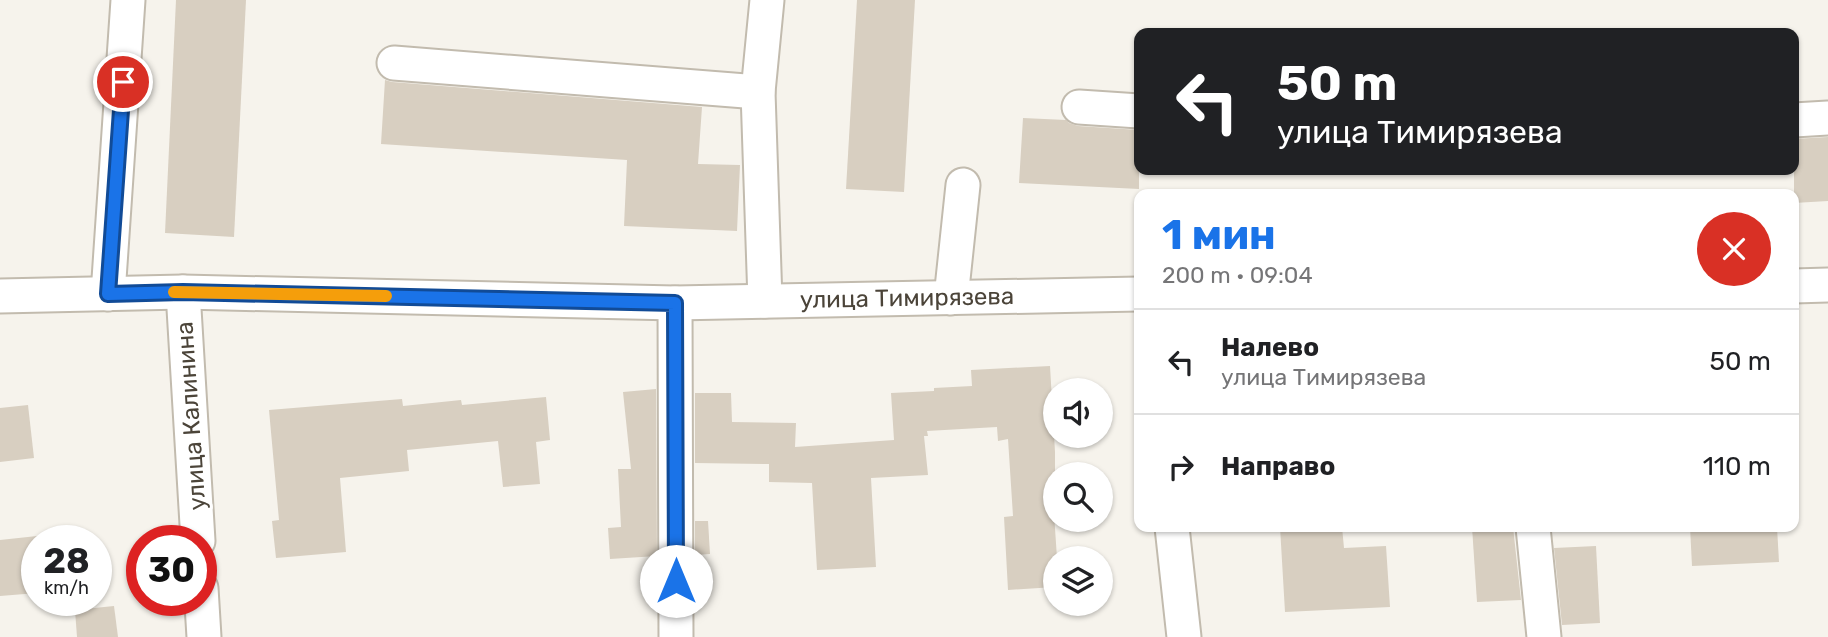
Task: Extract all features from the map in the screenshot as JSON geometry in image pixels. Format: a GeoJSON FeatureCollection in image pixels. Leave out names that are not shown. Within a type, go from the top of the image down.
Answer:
{"type":"FeatureCollection","features":[{"type":"Feature","properties":{"kind":"street"},"geometry":{"type":"LineString","coordinates":[[108,294],[128,0]]}},
{"type":"Feature","properties":{"kind":"street"},"geometry":{"type":"LineString","coordinates":[[765,301],[758,92],[767,0]]}},
{"type":"Feature","properties":{"kind":"street"},"geometry":{"type":"LineString","coordinates":[[394,63],[758,92]]}},
{"type":"Feature","properties":{"kind":"street"},"geometry":{"type":"LineString","coordinates":[[1079,107],[1134,111]]}},
{"type":"Feature","properties":{"kind":"street"},"geometry":{"type":"LineString","coordinates":[[1799,120],[1828,118]]}},
{"type":"Feature","properties":{"kind":"street"},"geometry":{"type":"LineString","coordinates":[[951,298],[963,185]]}},
{"type":"Feature","properties":{"kind":"street"},"geometry":{"type":"LineString","coordinates":[[1799,286],[1828,285]]}},
{"type":"Feature","properties":{"kind":"street","name":"улица Тимирязева"},"geometry":{"type":"LineString","coordinates":[[0,296],[183,292],[675,303],[1134,294]]}},
{"type":"Feature","properties":{"kind":"street","name":"улица Калинина"},"geometry":{"type":"LineString","coordinates":[[183,292],[197,525]]}},
{"type":"Feature","properties":{"kind":"street"},"geometry":{"type":"LineString","coordinates":[[675,303],[676,637]]}},
{"type":"Feature","properties":{"kind":"street"},"geometry":{"type":"LineString","coordinates":[[1173,532],[1185,637]]}},
{"type":"Feature","properties":{"kind":"street"},"geometry":{"type":"LineString","coordinates":[[1534,532],[1544,637]]}},
{"type":"Feature","properties":{"kind":"street"},"geometry":{"type":"LineString","coordinates":[[203,616],[204,637]]}},
{"type":"Feature","properties":{"kind":"building"},"geometry":{"type":"Polygon","coordinates":[[[176,0],[246,0],[234,237],[165,233],[176,0]]]}},
{"type":"Feature","properties":{"kind":"building"},"geometry":{"type":"Polygon","coordinates":[[[857,0],[915,0],[904,192],[846,189],[857,0]]]}},
{"type":"Feature","properties":{"kind":"building"},"geometry":{"type":"Polygon","coordinates":[[[385,80],[702,107],[698,164],[740,165],[737,231],[624,226],[627,160],[381,144],[385,80]]]}},
{"type":"Feature","properties":{"kind":"building"},"geometry":{"type":"Polygon","coordinates":[[[1023,118],[1066,120],[1078,126],[1134,130],[1134,175],[1139,175],[1139,189],[1019,183],[1023,118]]]}},
{"type":"Feature","properties":{"kind":"building"},"geometry":{"type":"Polygon","coordinates":[[[1828,137],[1828,201],[1799,203],[1799,189],[1794,189],[1794,175],[1799,175],[1799,139],[1828,137]]]}},
{"type":"Feature","properties":{"kind":"building"},"geometry":{"type":"Polygon","coordinates":[[[1050,366],[1051,378],[1043,378],[1043,448],[1055,448],[1055,462],[1043,462],[1043,532],[1055,532],[1056,546],[1043,546],[1043,588],[1008,590],[1004,517],[1013,516],[1008,439],[998,441],[997,427],[927,431],[928,436],[924,436],[928,475],[871,478],[876,567],[817,570],[812,483],[769,482],[769,464],[695,463],[695,393],[731,393],[732,422],[796,423],[795,447],[894,440],[891,393],[972,386],[971,370],[1050,366]]]}},
{"type":"Feature","properties":{"kind":"building"},"geometry":{"type":"Polygon","coordinates":[[[656,389],[657,556],[610,559],[608,528],[621,527],[618,469],[631,469],[623,392],[656,389]]]}},
{"type":"Feature","properties":{"kind":"building"},"geometry":{"type":"Polygon","coordinates":[[[546,397],[550,440],[536,442],[540,484],[503,487],[498,441],[407,450],[409,471],[340,478],[346,552],[276,558],[272,521],[279,520],[269,410],[402,399],[403,406],[461,400],[462,405],[546,397]]]}},
{"type":"Feature","properties":{"kind":"building"},"geometry":{"type":"Polygon","coordinates":[[[28,405],[34,458],[0,462],[0,408],[28,405]]]}},
{"type":"Feature","properties":{"kind":"building"},"geometry":{"type":"Polygon","coordinates":[[[695,521],[708,521],[710,554],[695,555],[695,521]]]}},
{"type":"Feature","properties":{"kind":"building"},"geometry":{"type":"Polygon","coordinates":[[[1280,532],[1342,532],[1344,548],[1386,546],[1390,607],[1285,612],[1280,532]]]}},
{"type":"Feature","properties":{"kind":"building"},"geometry":{"type":"Polygon","coordinates":[[[1472,532],[1514,532],[1521,600],[1477,602],[1472,532]]]}},
{"type":"Feature","properties":{"kind":"building"},"geometry":{"type":"Polygon","coordinates":[[[1690,532],[1777,532],[1779,562],[1692,566],[1690,532]]]}},
{"type":"Feature","properties":{"kind":"building"},"geometry":{"type":"Polygon","coordinates":[[[21,538],[21,594],[0,596],[0,540],[21,538]]]}},
{"type":"Feature","properties":{"kind":"building"},"geometry":{"type":"Polygon","coordinates":[[[1596,546],[1600,623],[1562,625],[1554,548],[1596,546]]]}},
{"type":"Feature","properties":{"kind":"building"},"geometry":{"type":"Polygon","coordinates":[[[112,606],[118,637],[77,637],[75,616],[112,616],[112,606]]]}},
{"type":"Feature","properties":{"kind":"slow traffic"},"geometry":{"type":"LineString","coordinates":[[174,292],[386,296]]}},
{"type":"Feature","properties":{"kind":"route"},"geometry":{"type":"LineString","coordinates":[[123,82],[108,294],[183,292],[675,303],[676,581]]}}]}
